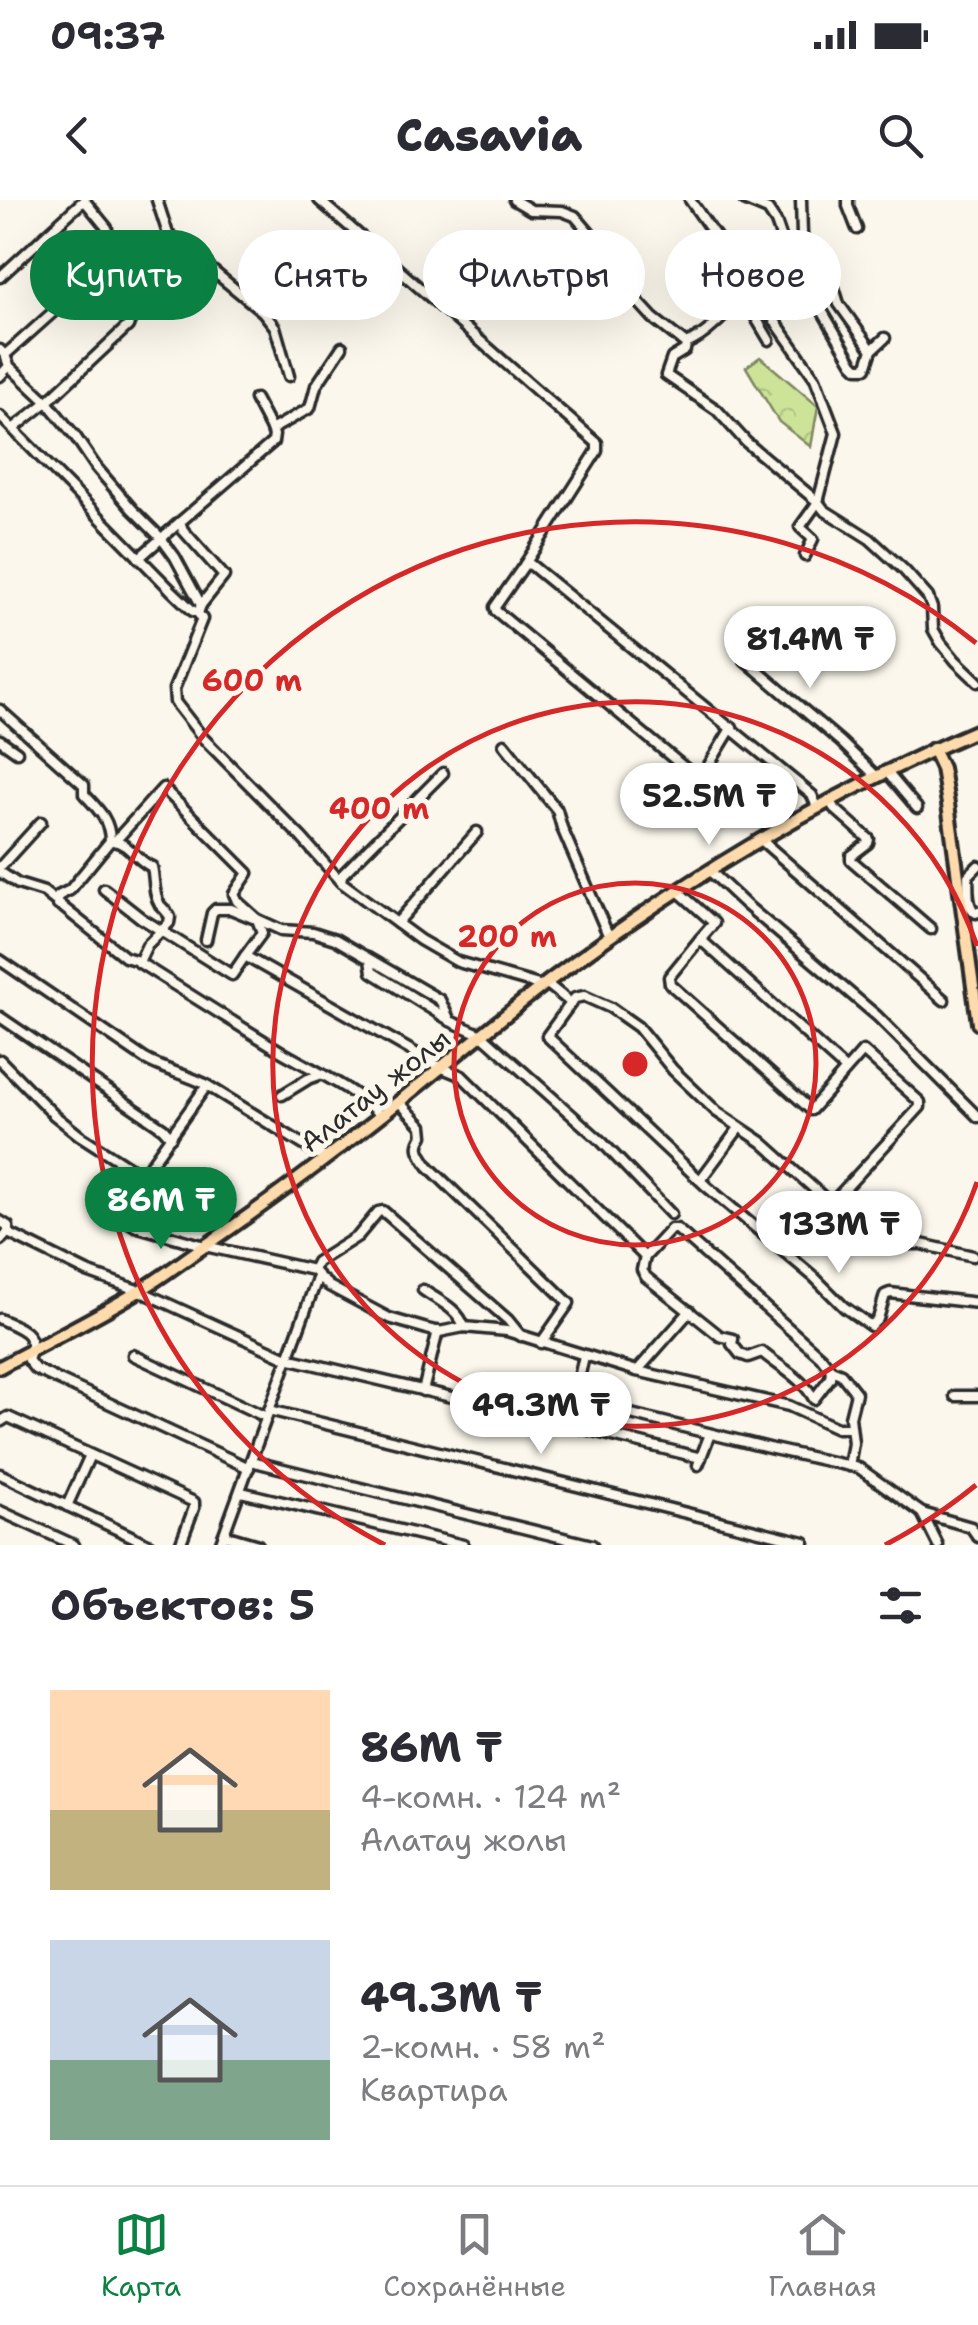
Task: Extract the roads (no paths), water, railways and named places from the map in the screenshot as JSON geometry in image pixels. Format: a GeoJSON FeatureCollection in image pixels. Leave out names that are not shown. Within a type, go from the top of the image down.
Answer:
{"type":"FeatureCollection","features":[{"type":"Feature","properties":{"kind":"main road","name":"Алатау жолы"},"geometry":{"type":"LineString","coordinates":[[0,1367],[140,1291],[226,1232],[382,1116],[542,987],[710,871],[829,800],[978,730]]}},
{"type":"Feature","properties":{"kind":"main road"},"geometry":{"type":"LineString","coordinates":[[933,749],[942,768],[948,804],[978,1020]]}},
{"type":"Feature","properties":{"kind":"street"},"geometry":{"type":"LineString","coordinates":[[2,272],[84,200],[107,230]]}},
{"type":"Feature","properties":{"kind":"street"},"geometry":{"type":"LineString","coordinates":[[156,200],[168,234],[276,327],[288,376]]}},
{"type":"Feature","properties":{"kind":"street"},"geometry":{"type":"LineString","coordinates":[[318,200],[595,440],[597,450],[497,603],[496,611],[694,776],[700,778],[732,727]]}},
{"type":"Feature","properties":{"kind":"street"},"geometry":{"type":"LineString","coordinates":[[514,200],[532,210],[562,211],[575,216],[630,268],[633,296],[686,344]]}},
{"type":"Feature","properties":{"kind":"street"},"geometry":{"type":"LineString","coordinates":[[690,200],[816,378],[836,433],[818,502],[800,527],[812,540],[804,556]]}},
{"type":"Feature","properties":{"kind":"street"},"geometry":{"type":"LineString","coordinates":[[744,200],[768,210],[785,248],[858,368],[866,368],[872,350],[885,338]]}},
{"type":"Feature","properties":{"kind":"street"},"geometry":{"type":"LineString","coordinates":[[801,200],[802,235],[810,255],[832,281],[839,304],[872,350]]}},
{"type":"Feature","properties":{"kind":"street"},"geometry":{"type":"LineString","coordinates":[[848,200],[858,229]]}},
{"type":"Feature","properties":{"kind":"street"},"geometry":{"type":"LineString","coordinates":[[686,344],[739,299],[748,302],[769,340]]}},
{"type":"Feature","properties":{"kind":"street"},"geometry":{"type":"LineString","coordinates":[[41,320],[3,352],[9,366],[47,402],[96,467],[162,538],[199,609],[202,619],[174,689],[176,702],[203,738],[341,882],[397,923],[458,962],[542,987],[571,1004]]}},
{"type":"Feature","properties":{"kind":"street"},"geometry":{"type":"LineString","coordinates":[[13,430],[128,326],[129,320]]}},
{"type":"Feature","properties":{"kind":"street"},"geometry":{"type":"LineString","coordinates":[[686,344],[685,350],[672,358],[666,375],[683,392],[717,410],[746,442],[824,510],[870,539],[916,584],[928,597],[933,630],[978,682]]}},
{"type":"Feature","properties":{"kind":"street"},"geometry":{"type":"LineString","coordinates":[[271,430],[310,408],[316,386],[342,347]]}},
{"type":"Feature","properties":{"kind":"street"},"geometry":{"type":"LineString","coordinates":[[0,376],[9,366]]}},
{"type":"Feature","properties":{"kind":"street"},"geometry":{"type":"LineString","coordinates":[[139,558],[273,442],[274,435],[255,399]]}},
{"type":"Feature","properties":{"kind":"street"},"geometry":{"type":"LineString","coordinates":[[0,416],[193,612],[224,576],[182,530],[180,522]]}},
{"type":"Feature","properties":{"kind":"street"},"geometry":{"type":"LineString","coordinates":[[525,564],[531,564],[732,727],[812,795],[816,807]]}},
{"type":"Feature","properties":{"kind":"street"},"geometry":{"type":"LineString","coordinates":[[741,625],[756,641],[745,660],[918,808]]}},
{"type":"Feature","properties":{"kind":"street"},"geometry":{"type":"LineString","coordinates":[[924,640],[938,637]]}},
{"type":"Feature","properties":{"kind":"street"},"geometry":{"type":"LineString","coordinates":[[0,710],[84,785],[84,794],[102,813],[113,841]]}},
{"type":"Feature","properties":{"kind":"street"},"geometry":{"type":"LineString","coordinates":[[0,740],[16,752]]}},
{"type":"Feature","properties":{"kind":"street"},"geometry":{"type":"LineString","coordinates":[[504,744],[557,810],[610,937]]}},
{"type":"Feature","properties":{"kind":"street"},"geometry":{"type":"LineString","coordinates":[[341,882],[342,875],[443,774]]}},
{"type":"Feature","properties":{"kind":"street"},"geometry":{"type":"LineString","coordinates":[[58,904],[58,896],[70,890],[163,788],[248,874],[234,894],[257,919],[262,932],[232,974],[161,932],[104,889]]}},
{"type":"Feature","properties":{"kind":"street"},"geometry":{"type":"LineString","coordinates":[[829,800],[869,840],[851,860],[931,929]]}},
{"type":"Feature","properties":{"kind":"street"},"geometry":{"type":"LineString","coordinates":[[41,822],[0,869],[18,884],[44,892],[125,957],[366,1101],[382,1116]]}},
{"type":"Feature","properties":{"kind":"street"},"geometry":{"type":"LineString","coordinates":[[397,923],[477,832]]}},
{"type":"Feature","properties":{"kind":"street"},"geometry":{"type":"LineString","coordinates":[[760,839],[944,1000]]}},
{"type":"Feature","properties":{"kind":"street"},"geometry":{"type":"LineString","coordinates":[[113,841],[122,842],[152,868],[155,893],[170,917],[169,923],[147,945],[139,962]]}},
{"type":"Feature","properties":{"kind":"street"},"geometry":{"type":"LineString","coordinates":[[978,866],[968,876],[971,910],[978,912]]}},
{"type":"Feature","properties":{"kind":"street"},"geometry":{"type":"LineString","coordinates":[[710,871],[877,1016],[978,1117]]}},
{"type":"Feature","properties":{"kind":"street"},"geometry":{"type":"LineString","coordinates":[[679,892],[714,923],[669,978],[670,984],[811,1110],[863,1051],[920,1102],[920,1107],[832,1204],[762,1142],[727,1121],[673,1070],[638,1027],[611,1008],[584,996],[575,998],[547,1036],[700,1179],[871,1326],[878,1320],[885,1296],[890,1293],[978,1303]]}},
{"type":"Feature","properties":{"kind":"street"},"geometry":{"type":"LineString","coordinates":[[206,940],[216,909],[231,909],[281,930],[312,932],[335,939],[370,960],[372,972],[478,1038],[602,1142],[671,1214]]}},
{"type":"Feature","properties":{"kind":"street"},"geometry":{"type":"LineString","coordinates":[[700,940],[846,1070]]}},
{"type":"Feature","properties":{"kind":"street"},"geometry":{"type":"LineString","coordinates":[[244,956],[462,1076],[645,1257]]}},
{"type":"Feature","properties":{"kind":"street"},"geometry":{"type":"LineString","coordinates":[[0,960],[145,1059],[205,1084],[325,1158]]}},
{"type":"Feature","properties":{"kind":"street"},"geometry":{"type":"LineString","coordinates":[[0,1018],[171,1137]]}},
{"type":"Feature","properties":{"kind":"street"},"geometry":{"type":"LineString","coordinates":[[0,1060],[79,1136],[143,1176]]}},
{"type":"Feature","properties":{"kind":"street"},"geometry":{"type":"LineString","coordinates":[[282,1095],[322,1074]]}},
{"type":"Feature","properties":{"kind":"street"},"geometry":{"type":"LineString","coordinates":[[205,1084],[123,1203],[119,1216],[135,1226],[315,1273],[329,1286],[390,1318],[438,1332],[464,1327],[495,1329],[637,1372],[789,1406],[837,1428],[850,1428]]}},
{"type":"Feature","properties":{"kind":"street"},"geometry":{"type":"LineString","coordinates":[[399,1102],[422,1126],[418,1150],[428,1166],[569,1303],[541,1343]]}},
{"type":"Feature","properties":{"kind":"street"},"geometry":{"type":"LineString","coordinates":[[700,1179],[739,1128]]}},
{"type":"Feature","properties":{"kind":"street"},"geometry":{"type":"LineString","coordinates":[[840,1195],[856,1202],[897,1244],[921,1244],[972,1256]]}},
{"type":"Feature","properties":{"kind":"street"},"geometry":{"type":"LineString","coordinates":[[220,1545],[288,1358],[317,1262],[358,1236],[378,1212],[383,1211],[508,1320],[521,1336]]}},
{"type":"Feature","properties":{"kind":"street"},"geometry":{"type":"LineString","coordinates":[[0,1221],[8,1226],[8,1233],[0,1240]]}},
{"type":"Feature","properties":{"kind":"street"},"geometry":{"type":"LineString","coordinates":[[814,1399],[790,1373],[762,1352],[748,1357],[740,1354],[732,1344],[733,1339],[720,1336],[646,1277],[642,1270],[645,1257],[671,1229],[806,1342],[856,1393],[850,1428],[850,1466]]}},
{"type":"Feature","properties":{"kind":"street"},"geometry":{"type":"LineString","coordinates":[[8,1233],[87,1272],[140,1291],[288,1358],[565,1424],[699,1461],[710,1434]]}},
{"type":"Feature","properties":{"kind":"street"},"geometry":{"type":"LineString","coordinates":[[422,1290],[457,1314],[464,1327]]}},
{"type":"Feature","properties":{"kind":"street"},"geometry":{"type":"LineString","coordinates":[[637,1372],[690,1311]]}},
{"type":"Feature","properties":{"kind":"street"},"geometry":{"type":"LineString","coordinates":[[0,1319],[30,1336],[32,1350],[28,1360],[36,1369],[250,1465],[592,1545]]}},
{"type":"Feature","properties":{"kind":"street"},"geometry":{"type":"LineString","coordinates":[[423,1391],[438,1332]]}},
{"type":"Feature","properties":{"kind":"street"},"geometry":{"type":"LineString","coordinates":[[133,1355],[267,1414],[804,1542]]}},
{"type":"Feature","properties":{"kind":"street"},"geometry":{"type":"LineString","coordinates":[[565,1424],[584,1356]]}},
{"type":"Feature","properties":{"kind":"street"},"geometry":{"type":"LineString","coordinates":[[810,1415],[814,1399],[830,1378],[831,1370]]}},
{"type":"Feature","properties":{"kind":"street"},"geometry":{"type":"LineString","coordinates":[[954,1396],[978,1396]]}},
{"type":"Feature","properties":{"kind":"street"},"geometry":{"type":"LineString","coordinates":[[574,1400],[859,1468],[922,1512],[972,1527],[978,1537]]}},
{"type":"Feature","properties":{"kind":"street"},"geometry":{"type":"LineString","coordinates":[[0,1422],[8,1418],[194,1502],[180,1545]]}},
{"type":"Feature","properties":{"kind":"street"},"geometry":{"type":"LineString","coordinates":[[67,1506],[90,1455]]}},
{"type":"Feature","properties":{"kind":"street"},"geometry":{"type":"LineString","coordinates":[[0,1474],[150,1545]]}},
{"type":"Feature","properties":{"kind":"street"},"geometry":{"type":"LineString","coordinates":[[241,1492],[463,1545]]}},
{"type":"Feature","properties":{"kind":"street"},"geometry":{"type":"LineString","coordinates":[[0,1511],[74,1545]]}},
{"type":"Feature","properties":{"kind":"street"},"geometry":{"type":"LineString","coordinates":[[922,1512],[938,1545]]}},
{"type":"Feature","properties":{"kind":"street"},"geometry":{"type":"LineString","coordinates":[[224,1534],[258,1545]]}}]}
